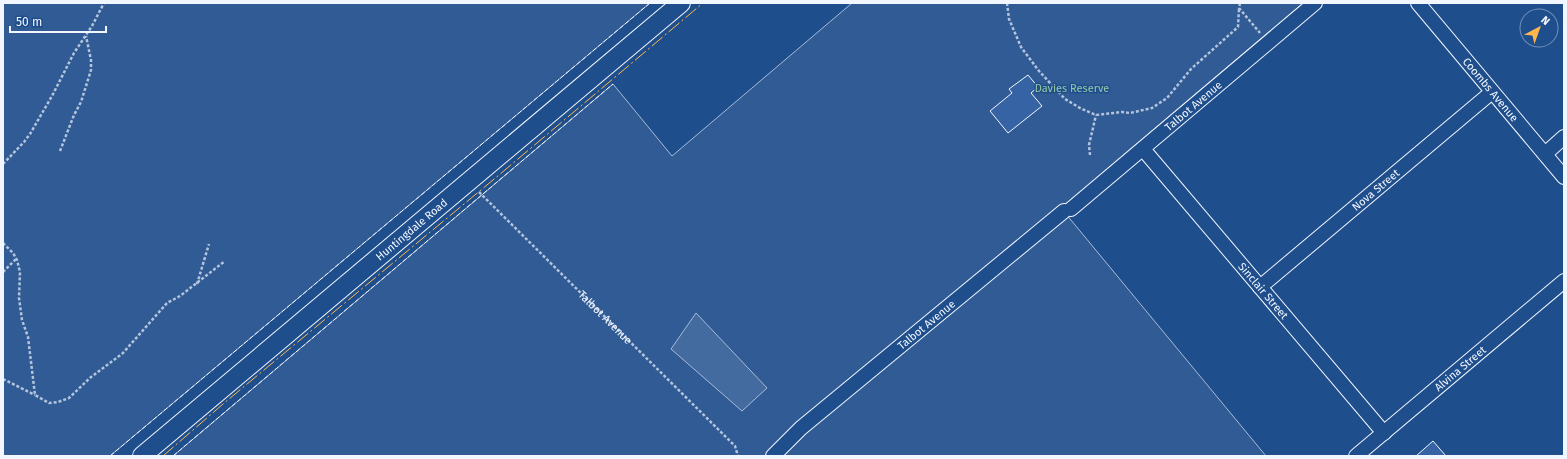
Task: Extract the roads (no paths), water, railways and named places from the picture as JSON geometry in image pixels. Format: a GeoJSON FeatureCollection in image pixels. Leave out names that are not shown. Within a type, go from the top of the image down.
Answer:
{"type":"FeatureCollection","features":[{"type":"Feature","properties":{"kind":"main road","name":"Huntingdale Road"},"geometry":{"type":"LineString","coordinates":[[142,456],[681,3]]}},
{"type":"Feature","properties":{"kind":"street","name":"Talbot Avenue"},"geometry":{"type":"LineString","coordinates":[[773,456],[801,428],[1143,148],[1315,3]]}},
{"type":"Feature","properties":{"kind":"street","name":"Coombs Avenue"},"geometry":{"type":"LineString","coordinates":[[1421,4],[1492,92],[1564,177]]}},
{"type":"Feature","properties":{"kind":"street","name":"Nova Street"},"geometry":{"type":"LineString","coordinates":[[1260,287],[1492,92]]}},
{"type":"Feature","properties":{"kind":"street"},"geometry":{"type":"LineString","coordinates":[[1545,154],[1564,137]]}},
{"type":"Feature","properties":{"kind":"street","name":"Sinclair Street"},"geometry":{"type":"LineString","coordinates":[[1143,148],[1384,433]]}},
{"type":"Feature","properties":{"kind":"street","name":"Alvina Street"},"geometry":{"type":"LineString","coordinates":[[1356,456],[1564,281]]}},
{"type":"Feature","properties":{"kind":"park label","name":"Davies Reserve"},"geometry":{"type":"Point","coordinates":[1072,88]}}]}
